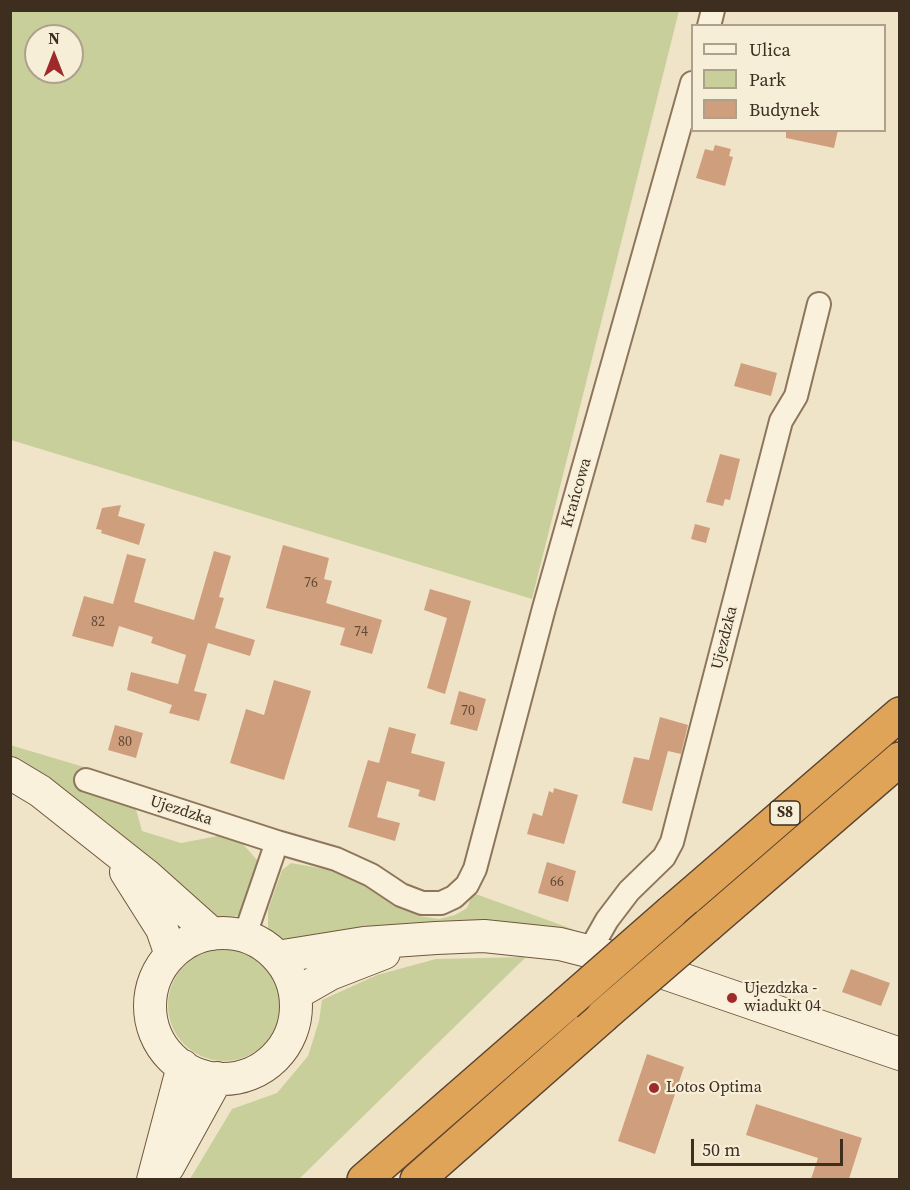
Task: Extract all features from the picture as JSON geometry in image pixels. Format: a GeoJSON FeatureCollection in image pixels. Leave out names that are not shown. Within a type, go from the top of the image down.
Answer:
{"type":"FeatureCollection","features":[{"type":"Feature","properties":{"kind":"highway","name":"S8"},"geometry":{"type":"LineString","coordinates":[[364,1179],[900,714]]}},
{"type":"Feature","properties":{"kind":"highway","name":"S8"},"geometry":{"type":"LineString","coordinates":[[417,1179],[900,759]]}},
{"type":"Feature","properties":{"kind":"main road"},"geometry":{"type":"LineString","coordinates":[[10,773],[40,791],[146,875],[212,934]]}},
{"type":"Feature","properties":{"kind":"main road"},"geometry":{"type":"LineString","coordinates":[[106,845],[162,929],[171,955]]}},
{"type":"Feature","properties":{"kind":"main road"},"geometry":{"type":"LineString","coordinates":[[212,934],[245,935],[277,957],[289,974],[295,994],[293,1027],[277,1055],[250,1074],[218,1078],[199,1075],[183,1066],[167,1052],[156,1034],[151,1014],[151,992],[158,972],[171,955],[190,941],[212,934]]}},
{"type":"Feature","properties":{"kind":"main road"},"geometry":{"type":"LineString","coordinates":[[277,957],[364,943],[484,936],[527,939],[590,950],[900,1054]]}},
{"type":"Feature","properties":{"kind":"main road"},"geometry":{"type":"LineString","coordinates":[[295,994],[330,974],[366,959],[436,938]]}},
{"type":"Feature","properties":{"kind":"main road"},"geometry":{"type":"LineString","coordinates":[[153,1179],[183,1066]]}},
{"type":"Feature","properties":{"kind":"main road"},"geometry":{"type":"LineString","coordinates":[[160,1179],[218,1078]]}},
{"type":"Feature","properties":{"kind":"street","name":"Krańcowa"},"geometry":{"type":"LineString","coordinates":[[454,897],[466,885],[475,869],[544,608],[691,90]]}},
{"type":"Feature","properties":{"kind":"street","name":"Ujezdzka"},"geometry":{"type":"LineString","coordinates":[[590,950],[624,898],[664,857],[672,842],[781,421],[796,396],[819,304]]}},
{"type":"Feature","properties":{"kind":"street","name":"Ujezdzka"},"geometry":{"type":"LineString","coordinates":[[86,780],[336,859],[371,874],[401,895],[422,903],[441,903],[454,897]]}},
{"type":"Feature","properties":{"kind":"street"},"geometry":{"type":"LineString","coordinates":[[245,935],[277,842]]}},
{"type":"Feature","properties":{"kind":"green space"},"geometry":{"type":"Polygon","coordinates":[[[10,11],[679,11],[532,599],[11,440],[10,11]]]}},
{"type":"Feature","properties":{"kind":"green space"},"geometry":{"type":"Polygon","coordinates":[[[10,745],[84,767],[76,789],[136,809],[142,831],[181,843],[223,835],[242,843],[258,861],[243,913],[223,922],[200,914],[50,781],[11,756],[10,745]]]}},
{"type":"Feature","properties":{"kind":"green space"},"geometry":{"type":"Polygon","coordinates":[[[291,863],[331,870],[362,884],[396,907],[419,916],[439,919],[455,915],[467,908],[473,893],[575,930],[479,921],[282,943],[268,928],[268,910],[282,870],[291,863]]]}},
{"type":"Feature","properties":{"kind":"green space"},"geometry":{"type":"Polygon","coordinates":[[[224,949],[246,953],[264,965],[276,983],[280,1005],[276,1027],[264,1045],[246,1057],[224,1061],[202,1057],[184,1045],[172,1027],[168,1005],[172,983],[184,965],[202,953],[224,949]]]}},
{"type":"Feature","properties":{"kind":"green space"},"geometry":{"type":"Polygon","coordinates":[[[526,957],[299,1179],[190,1179],[232,1109],[277,1093],[308,1056],[319,1021],[322,1000],[377,975],[436,959],[526,957]]]}},
{"type":"Feature","properties":{"kind":"building"},"geometry":{"type":"Polygon","coordinates":[[[786,132],[838,132],[834,148],[786,138],[786,132]]]}},
{"type":"Feature","properties":{"kind":"building"},"geometry":{"type":"Polygon","coordinates":[[[715,145],[731,149],[729,156],[733,157],[725,186],[696,178],[705,149],[713,151],[715,145]]]}},
{"type":"Feature","properties":{"kind":"building"},"geometry":{"type":"Polygon","coordinates":[[[741,363],[777,373],[771,396],[734,386],[741,363]]]}},
{"type":"Feature","properties":{"kind":"building"},"geometry":{"type":"Polygon","coordinates":[[[720,454],[740,459],[730,500],[725,499],[723,506],[706,502],[720,454]]]}},
{"type":"Feature","properties":{"kind":"building"},"geometry":{"type":"Polygon","coordinates":[[[121,505],[118,516],[145,524],[139,545],[101,533],[102,530],[96,529],[102,508],[121,505]]]}},
{"type":"Feature","properties":{"kind":"building"},"geometry":{"type":"Polygon","coordinates":[[[695,524],[710,528],[706,543],[691,539],[695,524]]]}},
{"type":"Feature","properties":{"kind":"building"},"geometry":{"type":"Polygon","coordinates":[[[283,545],[329,558],[324,579],[332,581],[326,603],[382,620],[372,654],[340,645],[345,628],[266,608],[283,545]]]}},
{"type":"Feature","properties":{"kind":"building"},"geometry":{"type":"Polygon","coordinates":[[[214,551],[231,556],[219,597],[224,598],[215,628],[255,640],[250,656],[208,643],[194,691],[207,694],[199,721],[169,713],[172,705],[127,690],[131,672],[178,684],[186,655],[151,643],[153,637],[119,626],[113,647],[72,636],[84,596],[113,604],[127,554],[146,559],[134,602],[194,620],[214,551]]]}},
{"type":"Feature","properties":{"kind":"building"},"geometry":{"type":"Polygon","coordinates":[[[430,589],[471,601],[445,694],[427,688],[447,618],[424,610],[430,589]]]}},
{"type":"Feature","properties":{"kind":"building"},"geometry":{"type":"Polygon","coordinates":[[[274,680],[311,691],[284,780],[230,763],[246,709],[264,715],[274,680]]]}},
{"type":"Feature","properties":{"kind":"building"},"geometry":{"type":"Polygon","coordinates":[[[459,691],[486,699],[477,731],[450,724],[459,691]]]}},
{"type":"Feature","properties":{"kind":"building"},"geometry":{"type":"Polygon","coordinates":[[[660,717],[688,725],[681,754],[668,751],[652,811],[622,803],[634,757],[649,760],[660,717]]]}},
{"type":"Feature","properties":{"kind":"building"},"geometry":{"type":"Polygon","coordinates":[[[115,725],[143,733],[136,758],[108,750],[115,725]]]}},
{"type":"Feature","properties":{"kind":"building"},"geometry":{"type":"Polygon","coordinates":[[[389,727],[416,734],[411,753],[445,762],[435,801],[418,796],[420,790],[387,781],[377,817],[400,823],[395,841],[348,827],[368,760],[379,763],[389,727]]]}},
{"type":"Feature","properties":{"kind":"building"},"geometry":{"type":"Polygon","coordinates":[[[554,788],[578,795],[564,844],[527,834],[533,813],[542,816],[549,791],[553,793],[554,788]]]}},
{"type":"Feature","properties":{"kind":"building"},"geometry":{"type":"Polygon","coordinates":[[[547,862],[576,871],[568,902],[538,893],[547,862]]]}},
{"type":"Feature","properties":{"kind":"building"},"geometry":{"type":"Polygon","coordinates":[[[851,969],[890,983],[881,1006],[842,992],[851,969]]]}},
{"type":"Feature","properties":{"kind":"building"},"geometry":{"type":"Polygon","coordinates":[[[647,1054],[684,1067],[655,1154],[618,1141],[647,1054]]]}},
{"type":"Feature","properties":{"kind":"building"},"geometry":{"type":"Polygon","coordinates":[[[756,1104],[862,1138],[849,1179],[811,1179],[818,1158],[746,1135],[756,1104]]]}},
{"type":"Feature","properties":{"kind":"place","name":"Ujezdzka - wiadukt 04"},"geometry":{"type":"Point","coordinates":[732,998]}},
{"type":"Feature","properties":{"kind":"place","name":"Lotos Optima"},"geometry":{"type":"Point","coordinates":[654,1088]}}]}
